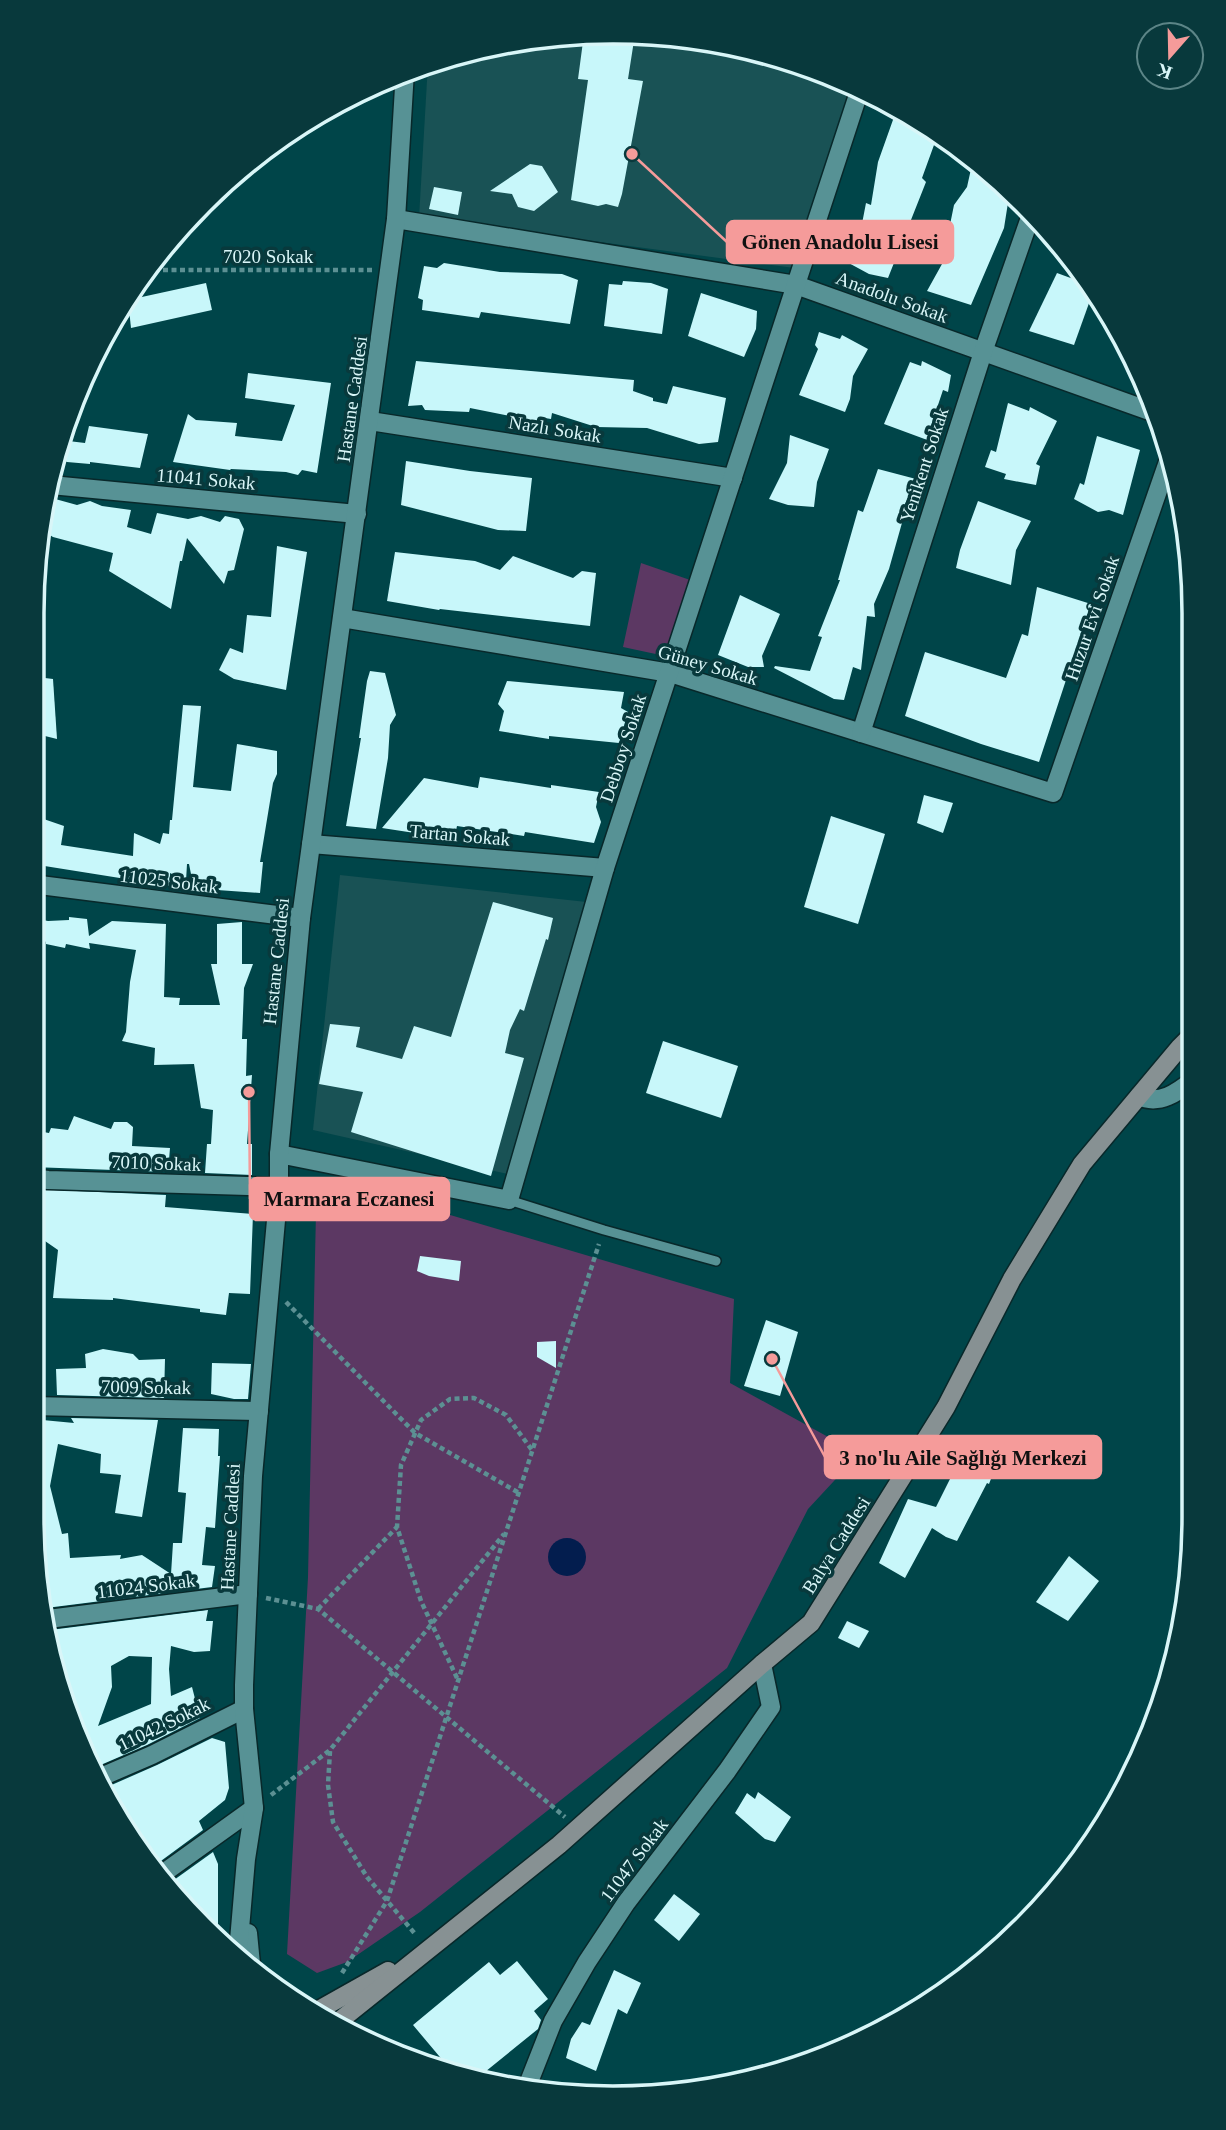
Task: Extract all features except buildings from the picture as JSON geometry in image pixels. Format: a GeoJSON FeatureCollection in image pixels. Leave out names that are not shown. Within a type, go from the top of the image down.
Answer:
{"type":"FeatureCollection","features":[{"type":"Feature","properties":{"kind":"main road","name":"Balya Caddesi"},"geometry":{"type":"LineString","coordinates":[[343,2018],[578,1828],[811,1623],[946,1407],[1012,1279],[1082,1164],[1182,1047]]}},
{"type":"Feature","properties":{"kind":"main road","name":"Balya Caddesi"},"geometry":{"type":"LineString","coordinates":[[320,2005],[427,1949]]}},
{"type":"Feature","properties":{"kind":"street","name":"Hastane Caddesi"},"geometry":{"type":"LineString","coordinates":[[239,1945],[246,1859],[254,1808],[244,1709],[253,1476],[279,1187],[279,1154],[301,918],[397,219],[404,84]]}},
{"type":"Feature","properties":{"kind":"street","name":"Debboy Sokak"},"geometry":{"type":"LineString","coordinates":[[509,1200],[605,868],[857,98]]}},
{"type":"Feature","properties":{"kind":"street","name":"Anadolu Sokak"},"geometry":{"type":"LineString","coordinates":[[397,219],[796,285],[1144,409]]}},
{"type":"Feature","properties":{"kind":"street","name":"Yenikent Sokak"},"geometry":{"type":"LineString","coordinates":[[861,733],[983,352],[1028,223]]}},
{"type":"Feature","properties":{"kind":"street","name":"Nazlı Sokak"},"geometry":{"type":"LineString","coordinates":[[370,421],[733,478]]}},
{"type":"Feature","properties":{"kind":"street","name":"Huzur Evi Sokak"},"geometry":{"type":"LineString","coordinates":[[1053,793],[1164,472]]}},
{"type":"Feature","properties":{"kind":"street","name":"11041 Sokak"},"geometry":{"type":"LineString","coordinates":[[59,486],[357,514]]}},
{"type":"Feature","properties":{"kind":"street","name":"Güney Sokak"},"geometry":{"type":"LineString","coordinates":[[342,618],[670,673],[1053,793]]}},
{"type":"Feature","properties":{"kind":"street","name":"Tartan Sokak"},"geometry":{"type":"LineString","coordinates":[[311,844],[605,868]]}},
{"type":"Feature","properties":{"kind":"street","name":"11025 Sokak"},"geometry":{"type":"LineString","coordinates":[[44,886],[301,918]]}},
{"type":"Feature","properties":{"kind":"street"},"geometry":{"type":"LineString","coordinates":[[1139,1096],[1150,1100],[1163,1098],[1182,1088]]}},
{"type":"Feature","properties":{"kind":"street"},"geometry":{"type":"LineString","coordinates":[[279,1154],[509,1200]]}},
{"type":"Feature","properties":{"kind":"street","name":"7010 Sokak"},"geometry":{"type":"LineString","coordinates":[[44,1180],[279,1187]]}},
{"type":"Feature","properties":{"kind":"street","name":"7009 Sokak"},"geometry":{"type":"LineString","coordinates":[[44,1406],[259,1411]]}},
{"type":"Feature","properties":{"kind":"street","name":"11024 Sokak"},"geometry":{"type":"LineString","coordinates":[[53,1618],[248,1594]]}},
{"type":"Feature","properties":{"kind":"street","name":"11047 Sokak"},"geometry":{"type":"LineString","coordinates":[[530,2080],[552,2021],[587,1962],[626,1903],[727,1771],[771,1707],[762,1664]]}},
{"type":"Feature","properties":{"kind":"street","name":"11042 Sokak"},"geometry":{"type":"LineString","coordinates":[[105,1775],[244,1709]]}},
{"type":"Feature","properties":{"kind":"street"},"geometry":{"type":"LineString","coordinates":[[167,1871],[254,1808]]}},
{"type":"Feature","properties":{"kind":"street","name":"Hastane Caddesi"},"geometry":{"type":"LineString","coordinates":[[246,1859],[250,1955]]}},
{"type":"Feature","properties":{"kind":"lane"},"geometry":{"type":"LineString","coordinates":[[509,1200],[716,1261]]}},
{"type":"Feature","properties":{"kind":"path","name":"7020 Sokak"},"geometry":{"type":"LineString","coordinates":[[158,271],[390,270]]}},
{"type":"Feature","properties":{"kind":"path"},"geometry":{"type":"LineString","coordinates":[[317,2003],[387,1901],[604,1230]]}},
{"type":"Feature","properties":{"kind":"path"},"geometry":{"type":"LineString","coordinates":[[270,1285],[415,1433],[519,1493]]}},
{"type":"Feature","properties":{"kind":"path"},"geometry":{"type":"LineString","coordinates":[[457,1680],[421,1601],[397,1527],[401,1465],[421,1420],[450,1399],[474,1398],[506,1415],[533,1451]]}},
{"type":"Feature","properties":{"kind":"path"},"geometry":{"type":"LineString","coordinates":[[318,1609],[397,1527]]}},
{"type":"Feature","properties":{"kind":"path"},"geometry":{"type":"LineString","coordinates":[[254,1808],[330,1750],[507,1531]]}},
{"type":"Feature","properties":{"kind":"path"},"geometry":{"type":"LineString","coordinates":[[248,1594],[318,1609],[578,1828]]}},
{"type":"Feature","properties":{"kind":"path"},"geometry":{"type":"LineString","coordinates":[[330,1750],[328,1785],[333,1822],[367,1877],[427,1949]]}},
{"type":"Feature","properties":{"kind":"shaded area"},"geometry":{"type":"Polygon","coordinates":[[[576,45],[650,45],[760,63],[796,74],[860,100],[802,269],[419,218],[427,75],[466,63],[576,45]]]}},
{"type":"Feature","properties":{"kind":"shaded area"},"geometry":{"type":"Polygon","coordinates":[[[641,563],[693,581],[665,656],[623,647],[641,563]]]}},
{"type":"Feature","properties":{"kind":"shaded area"},"geometry":{"type":"Polygon","coordinates":[[[340,875],[605,904],[526,1178],[313,1130],[340,875]]]}},
{"type":"Feature","properties":{"kind":"shaded area"},"geometry":{"type":"Polygon","coordinates":[[[331,1187],[356,1187],[734,1299],[730,1383],[859,1454],[808,1509],[727,1668],[420,1912],[347,1962],[317,1973],[287,1954],[308,1577],[316,1212],[331,1187]]]}},
{"type":"Feature","properties":{"kind":"water"},"geometry":{"type":"Polygon","coordinates":[[[567,1538],[581,1543],[586,1557],[581,1571],[567,1576],[553,1571],[548,1557],[553,1543],[567,1538]]]}},
{"type":"Feature","properties":{"kind":"place","name":"Gönen Anadolu Lisesi"},"geometry":{"type":"Point","coordinates":[632,154]}},
{"type":"Feature","properties":{"kind":"place","name":"Marmara Eczanesi"},"geometry":{"type":"Point","coordinates":[249,1092]}},
{"type":"Feature","properties":{"kind":"place","name":"3 no'lu Aile Sağlığı Merkezi"},"geometry":{"type":"Point","coordinates":[772,1359]}}]}
